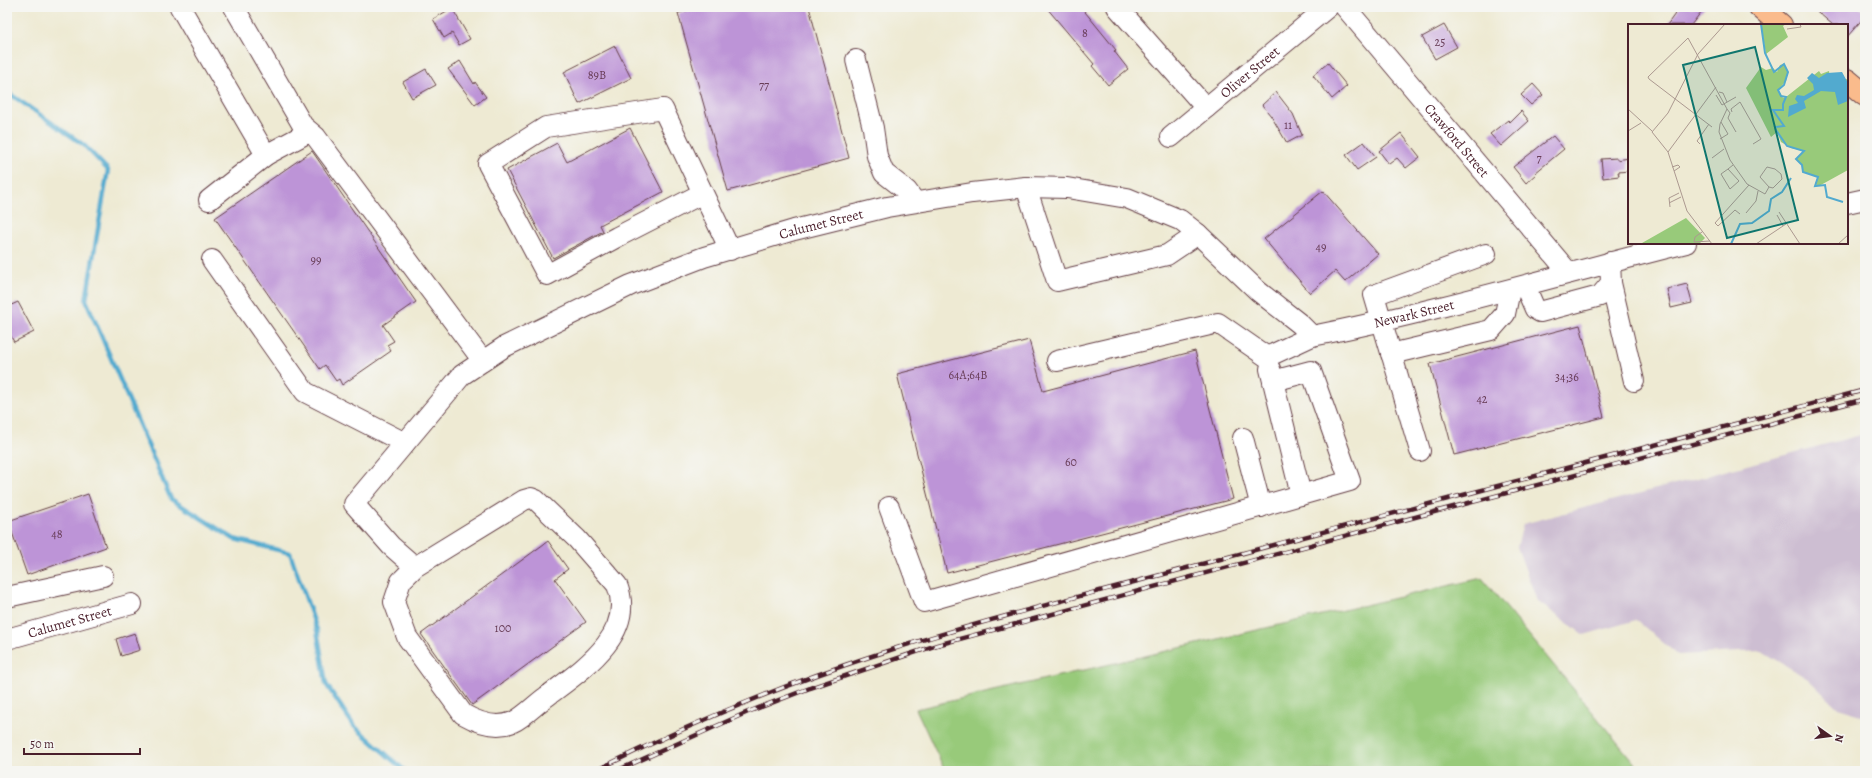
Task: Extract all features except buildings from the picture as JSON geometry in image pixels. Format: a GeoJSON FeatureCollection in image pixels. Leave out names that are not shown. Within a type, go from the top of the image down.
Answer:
{"type":"FeatureCollection","features":[{"type":"Feature","properties":{"kind":"main road"},"geometry":{"type":"LineString","coordinates":[[1760,7],[1780,24]]}},
{"type":"Feature","properties":{"kind":"main road"},"geometry":{"type":"LineString","coordinates":[[1848,81],[1865,94]]}},
{"type":"Feature","properties":{"kind":"street"},"geometry":{"type":"LineString","coordinates":[[180,7],[266,155]]}},
{"type":"Feature","properties":{"kind":"street"},"geometry":{"type":"LineString","coordinates":[[234,7],[303,126],[321,144],[483,361]]}},
{"type":"Feature","properties":{"kind":"street"},"geometry":{"type":"LineString","coordinates":[[1117,7],[1206,108]]}},
{"type":"Feature","properties":{"kind":"street","name":"Oliver Street"},"geometry":{"type":"LineString","coordinates":[[1171,137],[1328,7]]}},
{"type":"Feature","properties":{"kind":"street","name":"Crawford Street"},"geometry":{"type":"LineString","coordinates":[[1345,7],[1569,273]]}},
{"type":"Feature","properties":{"kind":"street"},"geometry":{"type":"LineString","coordinates":[[856,60],[873,128],[878,156],[884,173],[907,191],[916,202]]}},
{"type":"Feature","properties":{"kind":"street"},"geometry":{"type":"LineString","coordinates":[[703,193],[617,236],[547,275],[488,164],[546,127],[663,108],[730,250]]}},
{"type":"Feature","properties":{"kind":"street"},"geometry":{"type":"LineString","coordinates":[[208,200],[266,155],[309,132]]}},
{"type":"Feature","properties":{"kind":"street"},"geometry":{"type":"LineString","coordinates":[[1026,187],[1057,281],[1167,255],[1198,234],[1258,291],[1300,324],[1312,336]]}},
{"type":"Feature","properties":{"kind":"street","name":"Calumet Street"},"geometry":{"type":"LineString","coordinates":[[415,567],[392,546],[354,504],[462,374],[504,346],[631,285],[730,250],[794,230],[887,207],[972,193],[1026,187],[1067,188],[1105,193],[1127,198],[1180,220],[1198,234]]}},
{"type":"Feature","properties":{"kind":"street"},"geometry":{"type":"LineString","coordinates":[[1848,203],[1865,199]]}},
{"type":"Feature","properties":{"kind":"street","name":"Newark Street"},"geometry":{"type":"LineString","coordinates":[[1267,357],[1312,336],[1382,321],[1518,288],[1569,273],[1682,244]]}},
{"type":"Feature","properties":{"kind":"street"},"geometry":{"type":"LineString","coordinates":[[1420,451],[1374,295],[1486,254]]}},
{"type":"Feature","properties":{"kind":"street"},"geometry":{"type":"LineString","coordinates":[[212,260],[305,392],[405,443]]}},
{"type":"Feature","properties":{"kind":"street"},"geometry":{"type":"LineString","coordinates":[[1610,262],[1611,283],[1634,381]]}},
{"type":"Feature","properties":{"kind":"street"},"geometry":{"type":"LineString","coordinates":[[1391,354],[1491,330],[1504,314],[1518,288],[1535,309],[1540,312],[1600,296],[1611,283]]}},
{"type":"Feature","properties":{"kind":"street"},"geometry":{"type":"LineString","coordinates":[[1056,361],[1218,323],[1267,357],[1301,495]]}},
{"type":"Feature","properties":{"kind":"street"},"geometry":{"type":"LineString","coordinates":[[889,507],[924,602],[1350,481],[1310,371],[1273,381]]}},
{"type":"Feature","properties":{"kind":"street"},"geometry":{"type":"LineString","coordinates":[[1243,438],[1261,507]]}},
{"type":"Feature","properties":{"kind":"street"},"geometry":{"type":"LineString","coordinates":[[531,498],[536,500],[577,539],[617,585],[622,602],[616,629],[600,652],[579,672],[513,722],[490,724],[476,721],[463,714],[456,706],[407,637],[394,602],[401,581],[415,567],[524,500],[531,498]]}},
{"type":"Feature","properties":{"kind":"street"},"geometry":{"type":"LineString","coordinates":[[7,597],[104,576]]}},
{"type":"Feature","properties":{"kind":"street","name":"Calumet Street"},"geometry":{"type":"LineString","coordinates":[[7,638],[132,604]]}},
{"type":"Feature","properties":{"kind":"shaded area"},"geometry":{"type":"Polygon","coordinates":[[[1865,434],[1865,716],[1838,708],[1808,679],[1762,651],[1678,655],[1636,620],[1584,635],[1537,601],[1517,547],[1523,524],[1865,434]]]}},
{"type":"Feature","properties":{"kind":"green space"},"geometry":{"type":"Polygon","coordinates":[[[1482,578],[1641,771],[945,771],[916,709],[1482,578]]]}},
{"type":"Feature","properties":{"kind":"waterway"},"geometry":{"type":"LineString","coordinates":[[7,92],[84,145],[108,170],[86,300],[171,499],[234,539],[290,553],[317,630],[326,684],[354,726],[405,771]]}},
{"type":"Feature","properties":{"kind":"railway"},"geometry":{"type":"LineString","coordinates":[[595,771],[663,738],[766,694],[872,656],[956,630],[1042,606],[1865,390]]}},
{"type":"Feature","properties":{"kind":"railway"},"geometry":{"type":"LineString","coordinates":[[616,771],[748,712],[810,688],[937,645],[1865,399]]}}]}
